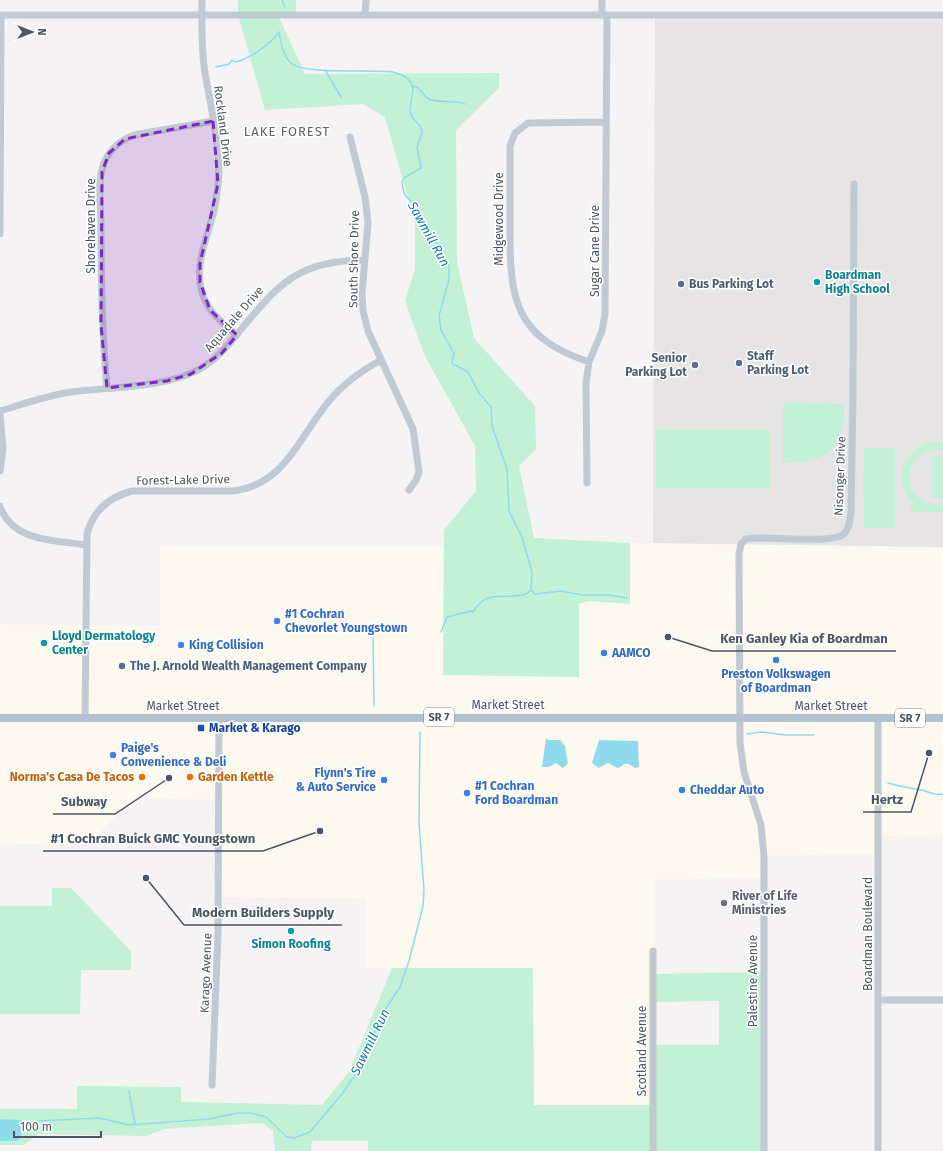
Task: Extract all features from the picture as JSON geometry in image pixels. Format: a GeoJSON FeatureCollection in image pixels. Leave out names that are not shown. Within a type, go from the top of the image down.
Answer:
{"type":"FeatureCollection","features":[{"type":"Feature","properties":{"kind":"main road","name":"Market Street"},"geometry":{"type":"LineString","coordinates":[[0,718],[943,718]]}},
{"type":"Feature","properties":{"kind":"street","name":"Rockland Drive"},"geometry":{"type":"LineString","coordinates":[[202,0],[203,60],[218,147],[218,184],[214,211],[200,264],[200,282],[203,296],[210,310],[217,319],[236,335]]}},
{"type":"Feature","properties":{"kind":"street"},"geometry":{"type":"LineString","coordinates":[[365,15],[366,0]]}},
{"type":"Feature","properties":{"kind":"street","name":"Sugar Cane Drive"},"geometry":{"type":"LineString","coordinates":[[586,483],[586,383],[589,362],[602,331],[605,314],[605,15],[602,0]]}},
{"type":"Feature","properties":{"kind":"street"},"geometry":{"type":"LineString","coordinates":[[0,234],[1,15],[943,15]]}},
{"type":"Feature","properties":{"kind":"street","name":"Shorehaven Drive"},"geometry":{"type":"LineString","coordinates":[[107,388],[101,325],[101,190],[103,166],[113,148],[134,134],[213,121]]}},
{"type":"Feature","properties":{"kind":"street","name":"Midgewood Drive"},"geometry":{"type":"LineString","coordinates":[[589,362],[557,350],[541,337],[525,318],[515,297],[510,268],[510,146],[515,133],[528,123],[606,122]]}},
{"type":"Feature","properties":{"kind":"street","name":"South Shore Drive"},"geometry":{"type":"LineString","coordinates":[[350,137],[367,209],[368,236],[362,294],[363,311],[368,331],[407,414],[416,442],[419,475],[409,490]]}},
{"type":"Feature","properties":{"kind":"street","name":"Nisonger Drive"},"geometry":{"type":"LineString","coordinates":[[740,718],[739,554],[743,540],[752,538],[838,537],[845,533],[849,524],[853,396],[854,184]]}},
{"type":"Feature","properties":{"kind":"street","name":"Aquadale Drive"},"geometry":{"type":"LineString","coordinates":[[0,411],[51,396],[167,381],[191,374],[216,358],[272,292],[293,276],[324,263],[365,260]]}},
{"type":"Feature","properties":{"kind":"street","name":"Forest-Lake Drive"},"geometry":{"type":"LineString","coordinates":[[85,718],[86,545],[87,534],[93,518],[108,501],[123,493],[140,490],[233,491],[248,488],[266,481],[278,471],[321,411],[339,390],[360,372],[381,360]]}},
{"type":"Feature","properties":{"kind":"street"},"geometry":{"type":"LineString","coordinates":[[0,415],[3,448],[0,471]]}},
{"type":"Feature","properties":{"kind":"street"},"geometry":{"type":"LineString","coordinates":[[0,506],[9,522],[28,535],[86,545]]}},
{"type":"Feature","properties":{"kind":"street","name":"Karago Avenue"},"geometry":{"type":"LineString","coordinates":[[212,1085],[218,933],[219,718]]}},
{"type":"Feature","properties":{"kind":"street","name":"Palestine Avenue"},"geometry":{"type":"LineString","coordinates":[[740,718],[743,764],[759,817],[764,856],[764,1151]]}},
{"type":"Feature","properties":{"kind":"street","name":"Boardman Boulevard"},"geometry":{"type":"LineString","coordinates":[[878,718],[878,1151]]}},
{"type":"Feature","properties":{"kind":"street","name":"Scotland Avenue"},"geometry":{"type":"LineString","coordinates":[[653,951],[653,1151]]}},
{"type":"Feature","properties":{"kind":"street"},"geometry":{"type":"LineString","coordinates":[[878,1000],[943,1000]]}},
{"type":"Feature","properties":{"kind":"highlighted area"},"geometry":{"type":"Polygon","coordinates":[[[213,121],[218,184],[200,264],[200,282],[210,310],[237,335],[222,353],[191,374],[167,381],[107,388],[101,325],[102,172],[109,153],[125,139],[213,121]]]}},
{"type":"Feature","properties":{"kind":"shaded area"},"geometry":{"type":"Polygon","coordinates":[[[655,15],[943,15],[943,547],[653,543],[655,15]]]}},
{"type":"Feature","properties":{"kind":"shaded area"},"geometry":{"type":"Polygon","coordinates":[[[630,543],[943,547],[943,835],[879,836],[879,854],[764,856],[764,878],[654,880],[653,1105],[534,1106],[532,968],[366,968],[366,898],[219,897],[219,800],[134,798],[87,845],[0,844],[0,624],[160,626],[160,546],[444,546],[443,675],[578,677],[579,604],[589,601],[630,603],[630,543]]]}},
{"type":"Feature","properties":{"kind":"green space"},"geometry":{"type":"Polygon","coordinates":[[[238,0],[296,0],[296,15],[278,15],[305,74],[499,73],[499,88],[456,130],[457,262],[474,338],[535,406],[536,449],[519,466],[534,538],[630,543],[630,604],[589,601],[579,604],[579,677],[443,675],[444,530],[476,491],[475,446],[425,356],[405,301],[415,269],[415,223],[385,117],[363,104],[265,110],[238,15],[238,0]]]}},
{"type":"Feature","properties":{"kind":"green space"},"geometry":{"type":"Polygon","coordinates":[[[787,403],[844,404],[843,426],[840,437],[829,452],[813,460],[783,463],[783,407],[787,403]]]}},
{"type":"Feature","properties":{"kind":"green space"},"geometry":{"type":"Polygon","coordinates":[[[656,429],[770,430],[770,488],[656,488],[656,429]]]}},
{"type":"Feature","properties":{"kind":"green space"},"geometry":{"type":"Polygon","coordinates":[[[931,442],[943,442],[943,450],[928,452],[918,459],[911,467],[909,478],[911,488],[917,496],[928,503],[943,505],[943,512],[914,512],[911,511],[911,505],[914,504],[907,496],[903,487],[903,468],[907,459],[913,452],[921,446],[931,442]]]}},
{"type":"Feature","properties":{"kind":"green space"},"geometry":{"type":"Polygon","coordinates":[[[863,448],[895,448],[895,528],[864,528],[863,448]]]}},
{"type":"Feature","properties":{"kind":"green space"},"geometry":{"type":"Polygon","coordinates":[[[932,456],[943,456],[943,498],[932,498],[932,456]]]}},
{"type":"Feature","properties":{"kind":"green space"},"geometry":{"type":"Polygon","coordinates":[[[52,888],[71,888],[131,951],[131,970],[81,970],[80,1014],[0,1014],[0,906],[52,906],[52,888]]]}},
{"type":"Feature","properties":{"kind":"green space"},"geometry":{"type":"Polygon","coordinates":[[[392,968],[533,968],[534,1105],[653,1105],[653,1045],[719,1045],[719,1001],[653,1002],[653,974],[764,972],[764,1151],[368,1151],[368,1141],[312,1141],[311,1151],[275,1151],[273,1131],[262,1123],[165,1129],[146,1136],[39,1134],[24,1145],[0,1145],[0,1109],[77,1109],[77,1086],[181,1087],[181,1102],[322,1105],[349,1072],[392,968]]]}},
{"type":"Feature","properties":{"kind":"water"},"geometry":{"type":"Polygon","coordinates":[[[546,738],[548,740],[560,740],[565,746],[568,763],[563,768],[556,763],[549,767],[542,767],[546,738]]]}},
{"type":"Feature","properties":{"kind":"water"},"geometry":{"type":"Polygon","coordinates":[[[599,740],[638,741],[639,767],[635,768],[631,765],[625,764],[617,768],[608,763],[599,768],[592,763],[599,740]]]}},
{"type":"Feature","properties":{"kind":"water"},"geometry":{"type":"Polygon","coordinates":[[[0,1119],[22,1120],[21,1138],[17,1141],[0,1141],[0,1119]]]}},
{"type":"Feature","properties":{"kind":"waterway","name":"Sawmill Run"},"geometry":{"type":"LineString","coordinates":[[282,0],[285,7]]}},
{"type":"Feature","properties":{"kind":"waterway","name":"Sawmill Run"},"geometry":{"type":"LineString","coordinates":[[279,32],[286,57],[291,63],[298,67],[339,71],[393,72],[404,76],[411,82],[413,89],[410,110],[412,117],[420,126],[422,133],[417,147],[421,168],[404,178],[402,182],[403,189],[405,195],[419,210],[449,265],[449,279],[439,316],[441,330],[454,354],[453,364],[468,372],[479,393],[491,407],[492,426],[507,469],[509,511],[522,537],[532,572],[531,590],[526,594],[518,596],[491,597],[479,604],[473,612],[471,611],[447,617],[441,632]]}},
{"type":"Feature","properties":{"kind":"waterway"},"geometry":{"type":"LineString","coordinates":[[216,67],[229,64],[232,60],[235,62],[241,60],[253,54],[271,41],[279,32]]}},
{"type":"Feature","properties":{"kind":"waterway"},"geometry":{"type":"LineString","coordinates":[[325,70],[341,97]]}},
{"type":"Feature","properties":{"kind":"waterway"},"geometry":{"type":"LineString","coordinates":[[412,86],[417,87],[429,99],[465,104]]}},
{"type":"Feature","properties":{"kind":"waterway"},"geometry":{"type":"LineString","coordinates":[[531,590],[535,594],[561,591],[582,595],[609,595],[627,598]]}},
{"type":"Feature","properties":{"kind":"waterway","name":"Sawmill Run"},"geometry":{"type":"LineString","coordinates":[[373,637],[374,706]]}},
{"type":"Feature","properties":{"kind":"waterway","name":"Sawmill Run"},"geometry":{"type":"LineString","coordinates":[[37,1121],[100,1118],[129,1125],[209,1119],[238,1113],[252,1113],[266,1117],[287,1137],[294,1138],[310,1132],[342,1094],[356,1074],[383,1013],[400,987],[409,961],[423,906],[424,890],[419,823],[420,732]]}},
{"type":"Feature","properties":{"kind":"waterway"},"geometry":{"type":"LineString","coordinates":[[747,734],[762,732],[786,735],[814,735]]}},
{"type":"Feature","properties":{"kind":"waterway"},"geometry":{"type":"LineString","coordinates":[[888,783],[935,794],[943,794]]}},
{"type":"Feature","properties":{"kind":"waterway"},"geometry":{"type":"LineString","coordinates":[[129,1091],[135,1124]]}},
{"type":"Feature","properties":{"kind":"place","name":"Boardman High School"},"geometry":{"type":"Point","coordinates":[817,282]}},
{"type":"Feature","properties":{"kind":"place","name":"Bus Parking Lot"},"geometry":{"type":"Point","coordinates":[681,284]}},
{"type":"Feature","properties":{"kind":"place","name":"Staff Parking Lot"},"geometry":{"type":"Point","coordinates":[739,363]}},
{"type":"Feature","properties":{"kind":"place","name":"Senior Parking Lot"},"geometry":{"type":"Point","coordinates":[695,365]}},
{"type":"Feature","properties":{"kind":"place","name":"#1 Cochran Chevorlet Youngstown"},"geometry":{"type":"Point","coordinates":[277,621]}},
{"type":"Feature","properties":{"kind":"place","name":"Ken Ganley Kia of Boardman"},"geometry":{"type":"Point","coordinates":[668,637]}},
{"type":"Feature","properties":{"kind":"place","name":"Lloyd Dermatology Center"},"geometry":{"type":"Point","coordinates":[44,643]}},
{"type":"Feature","properties":{"kind":"place","name":"King Collision"},"geometry":{"type":"Point","coordinates":[181,645]}},
{"type":"Feature","properties":{"kind":"place","name":"AAMCO"},"geometry":{"type":"Point","coordinates":[604,653]}},
{"type":"Feature","properties":{"kind":"place","name":"Preston Volkswagen of Boardman"},"geometry":{"type":"Point","coordinates":[776,660]}},
{"type":"Feature","properties":{"kind":"place","name":"The J. Arnold Wealth Management Company"},"geometry":{"type":"Point","coordinates":[122,666]}},
{"type":"Feature","properties":{"kind":"place","name":"Market & Karago"},"geometry":{"type":"Point","coordinates":[201,728]}},
{"type":"Feature","properties":{"kind":"place","name":"Hertz"},"geometry":{"type":"Point","coordinates":[929,753]}},
{"type":"Feature","properties":{"kind":"place","name":"Paige's Convenience & Deli"},"geometry":{"type":"Point","coordinates":[113,755]}},
{"type":"Feature","properties":{"kind":"place","name":"Norma's Casa De Tacos"},"geometry":{"type":"Point","coordinates":[142,777]}},
{"type":"Feature","properties":{"kind":"place","name":"Garden Kettle"},"geometry":{"type":"Point","coordinates":[190,777]}},
{"type":"Feature","properties":{"kind":"place","name":"Subway"},"geometry":{"type":"Point","coordinates":[169,778]}},
{"type":"Feature","properties":{"kind":"place","name":"Flynn's Tire & Auto Service"},"geometry":{"type":"Point","coordinates":[384,780]}},
{"type":"Feature","properties":{"kind":"place","name":"Cheddar Auto"},"geometry":{"type":"Point","coordinates":[682,790]}},
{"type":"Feature","properties":{"kind":"place","name":"#1 Cochran Ford Boardman"},"geometry":{"type":"Point","coordinates":[467,793]}},
{"type":"Feature","properties":{"kind":"place","name":"#1 Cochran Buick GMC Youngstown"},"geometry":{"type":"Point","coordinates":[320,831]}},
{"type":"Feature","properties":{"kind":"place","name":"Modern Builders Supply"},"geometry":{"type":"Point","coordinates":[146,878]}},
{"type":"Feature","properties":{"kind":"place","name":"River of Life Ministries"},"geometry":{"type":"Point","coordinates":[724,903]}},
{"type":"Feature","properties":{"kind":"place","name":"Simon Roofing"},"geometry":{"type":"Point","coordinates":[291,931]}},
{"type":"Feature","properties":{"kind":"district","name":"LAKE FOREST"},"geometry":{"type":"Point","coordinates":[287,131]}}]}
